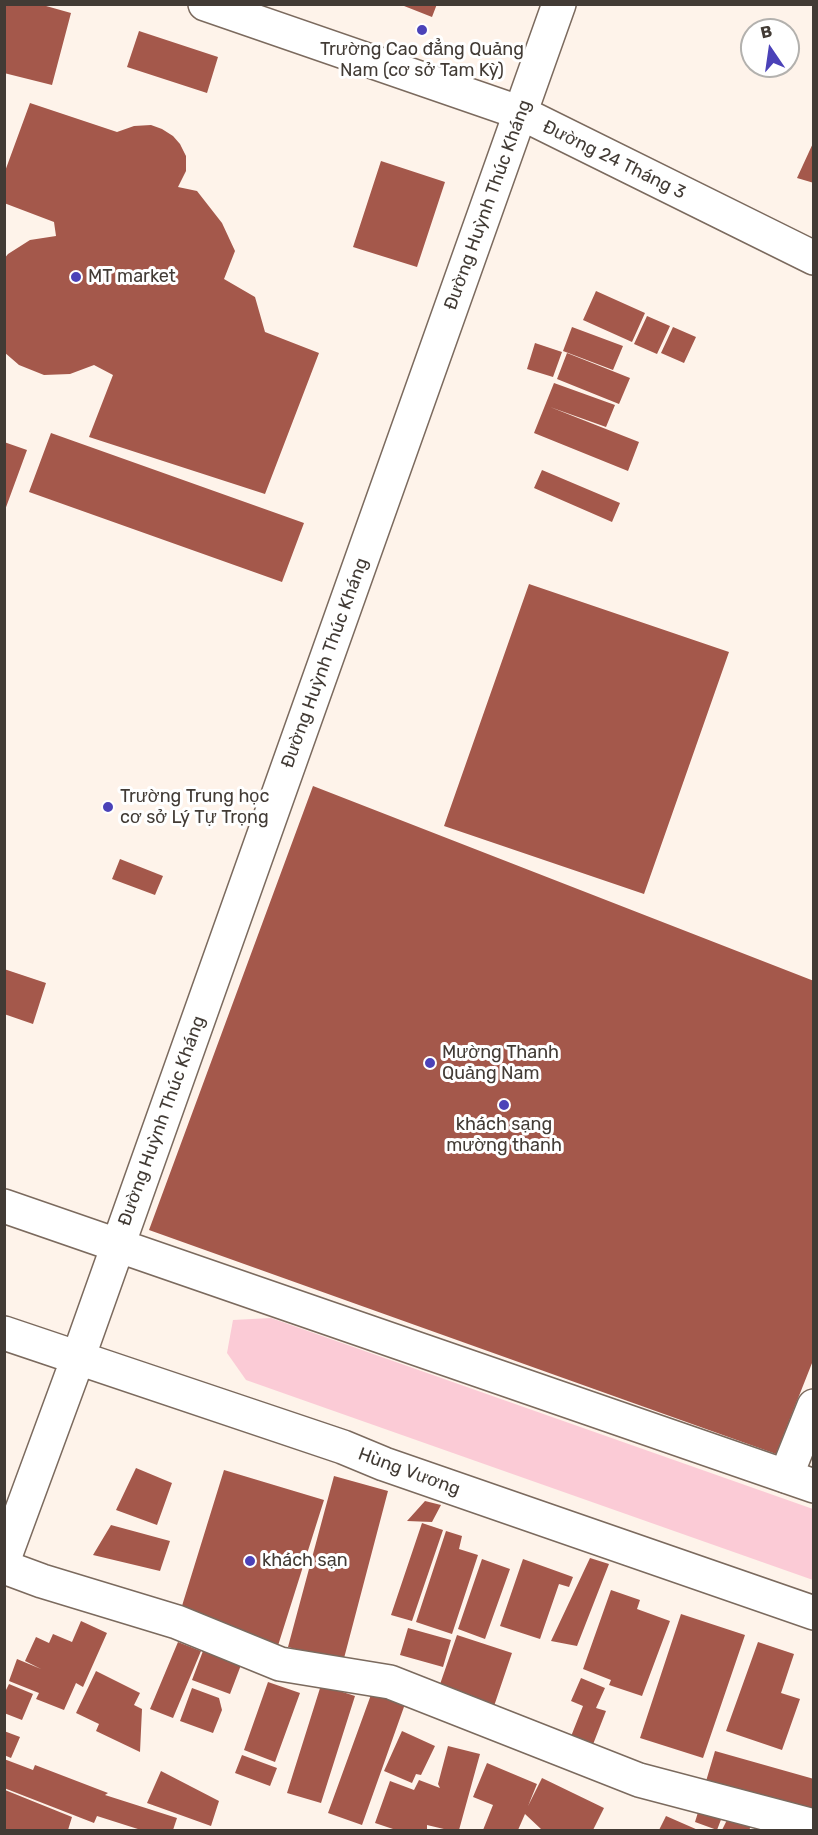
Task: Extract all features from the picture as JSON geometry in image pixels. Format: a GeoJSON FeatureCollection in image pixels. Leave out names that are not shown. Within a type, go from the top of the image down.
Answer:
{"type":"FeatureCollection","features":[{"type":"Feature","properties":{"kind":"street","name":"Đường 24 Tháng 3"},"geometry":{"type":"LineString","coordinates":[[204,4],[520,113],[813,258]]}},
{"type":"Feature","properties":{"kind":"street","name":"Đường Huỳnh Thúc Kháng"},"geometry":{"type":"LineString","coordinates":[[4,1559],[78,1358],[560,4]]}},
{"type":"Feature","properties":{"kind":"street"},"geometry":{"type":"LineString","coordinates":[[4,1206],[800,1481],[813,1406]]}},
{"type":"Feature","properties":{"kind":"street","name":"Hùng Vương"},"geometry":{"type":"LineString","coordinates":[[4,1333],[343,1447],[384,1464],[813,1613]]}},
{"type":"Feature","properties":{"kind":"street"},"geometry":{"type":"LineString","coordinates":[[4,1567],[42,1581],[177,1622],[280,1664],[390,1682],[639,1780],[813,1826]]}},
{"type":"Feature","properties":{"kind":"shaded area"},"geometry":{"type":"Polygon","coordinates":[[[271,1318],[813,1509],[813,1580],[246,1380],[227,1353],[233,1320],[271,1318]]]}},
{"type":"Feature","properties":{"kind":"building"},"geometry":{"type":"Polygon","coordinates":[[[4,4],[39,4],[71,13],[52,85],[4,73],[4,4]]]}},
{"type":"Feature","properties":{"kind":"building"},"geometry":{"type":"Polygon","coordinates":[[[399,4],[437,4],[432,17],[399,4]]]}},
{"type":"Feature","properties":{"kind":"building"},"geometry":{"type":"Polygon","coordinates":[[[139,31],[218,57],[207,93],[127,67],[139,31]]]}},
{"type":"Feature","properties":{"kind":"building"},"geometry":{"type":"Polygon","coordinates":[[[30,103],[117,132],[134,126],[151,125],[173,136],[186,156],[186,171],[178,187],[197,191],[222,223],[235,251],[224,279],[255,297],[265,332],[319,353],[265,494],[89,437],[113,375],[94,365],[70,374],[44,375],[19,365],[4,352],[4,259],[30,240],[56,236],[54,222],[4,203],[4,174],[30,103]]]}},
{"type":"Feature","properties":{"kind":"building"},"geometry":{"type":"Polygon","coordinates":[[[814,141],[814,183],[797,178],[814,141]]]}},
{"type":"Feature","properties":{"kind":"building"},"geometry":{"type":"Polygon","coordinates":[[[381,161],[445,182],[417,267],[353,247],[381,161]]]}},
{"type":"Feature","properties":{"kind":"building"},"geometry":{"type":"Polygon","coordinates":[[[596,291],[645,313],[632,342],[583,320],[596,291]]]}},
{"type":"Feature","properties":{"kind":"building"},"geometry":{"type":"Polygon","coordinates":[[[647,316],[670,326],[657,354],[634,344],[647,316]]]}},
{"type":"Feature","properties":{"kind":"building"},"geometry":{"type":"Polygon","coordinates":[[[572,327],[623,346],[613,370],[563,351],[572,327]]]}},
{"type":"Feature","properties":{"kind":"building"},"geometry":{"type":"Polygon","coordinates":[[[673,327],[696,337],[684,363],[661,353],[673,327]]]}},
{"type":"Feature","properties":{"kind":"building"},"geometry":{"type":"Polygon","coordinates":[[[535,343],[562,352],[553,377],[527,369],[535,343]]]}},
{"type":"Feature","properties":{"kind":"building"},"geometry":{"type":"Polygon","coordinates":[[[567,353],[630,378],[619,404],[557,379],[567,353]]]}},
{"type":"Feature","properties":{"kind":"building"},"geometry":{"type":"Polygon","coordinates":[[[554,383],[615,405],[606,427],[550,407],[639,442],[628,471],[534,433],[554,383]]]}},
{"type":"Feature","properties":{"kind":"building"},"geometry":{"type":"Polygon","coordinates":[[[51,433],[304,523],[282,582],[29,492],[51,433]]]}},
{"type":"Feature","properties":{"kind":"building"},"geometry":{"type":"Polygon","coordinates":[[[4,442],[27,450],[5,510],[4,510],[4,442]]]}},
{"type":"Feature","properties":{"kind":"building"},"geometry":{"type":"Polygon","coordinates":[[[542,470],[620,503],[612,522],[534,488],[542,470]]]}},
{"type":"Feature","properties":{"kind":"building"},"geometry":{"type":"Polygon","coordinates":[[[529,584],[729,652],[644,894],[444,826],[529,584]]]}},
{"type":"Feature","properties":{"kind":"building","name":"khách sạng mường thanh"},"geometry":{"type":"Polygon","coordinates":[[[313,786],[814,981],[814,1358],[776,1454],[149,1230],[313,786]]]}},
{"type":"Feature","properties":{"kind":"building"},"geometry":{"type":"Polygon","coordinates":[[[120,859],[163,876],[155,895],[112,879],[120,859]]]}},
{"type":"Feature","properties":{"kind":"building"},"geometry":{"type":"Polygon","coordinates":[[[4,969],[46,983],[33,1024],[4,1014],[4,969]]]}},
{"type":"Feature","properties":{"kind":"building"},"geometry":{"type":"Polygon","coordinates":[[[136,1468],[172,1483],[157,1525],[116,1510],[136,1468]]]}},
{"type":"Feature","properties":{"kind":"building","name":"khách sạn"},"geometry":{"type":"Polygon","coordinates":[[[224,1470],[324,1500],[276,1652],[177,1622],[224,1470]]]}},
{"type":"Feature","properties":{"kind":"building"},"geometry":{"type":"Polygon","coordinates":[[[334,1476],[388,1491],[343,1662],[288,1647],[334,1476]]]}},
{"type":"Feature","properties":{"kind":"building"},"geometry":{"type":"Polygon","coordinates":[[[425,1501],[441,1505],[432,1522],[407,1521],[425,1501]]]}},
{"type":"Feature","properties":{"kind":"building"},"geometry":{"type":"Polygon","coordinates":[[[422,1523],[443,1530],[412,1621],[391,1615],[422,1523]]]}},
{"type":"Feature","properties":{"kind":"building"},"geometry":{"type":"Polygon","coordinates":[[[111,1525],[170,1541],[160,1571],[93,1555],[111,1525]]]}},
{"type":"Feature","properties":{"kind":"building"},"geometry":{"type":"Polygon","coordinates":[[[446,1531],[462,1536],[459,1549],[478,1555],[452,1634],[416,1622],[446,1531]]]}},
{"type":"Feature","properties":{"kind":"building"},"geometry":{"type":"Polygon","coordinates":[[[590,1558],[609,1564],[577,1646],[551,1641],[590,1558]]]}},
{"type":"Feature","properties":{"kind":"building"},"geometry":{"type":"Polygon","coordinates":[[[482,1559],[510,1569],[485,1639],[458,1629],[482,1559]]]}},
{"type":"Feature","properties":{"kind":"building"},"geometry":{"type":"Polygon","coordinates":[[[523,1559],[573,1577],[569,1587],[559,1584],[540,1639],[500,1626],[523,1559]]]}},
{"type":"Feature","properties":{"kind":"building"},"geometry":{"type":"Polygon","coordinates":[[[611,1590],[640,1600],[637,1609],[670,1621],[642,1696],[609,1685],[611,1680],[583,1669],[611,1590]]]}},
{"type":"Feature","properties":{"kind":"building"},"geometry":{"type":"Polygon","coordinates":[[[681,1614],[745,1635],[703,1758],[640,1738],[681,1614]]]}},
{"type":"Feature","properties":{"kind":"building"},"geometry":{"type":"Polygon","coordinates":[[[81,1621],[107,1633],[83,1687],[76,1683],[64,1710],[36,1699],[39,1693],[9,1681],[17,1659],[41,1669],[25,1661],[36,1637],[49,1643],[53,1634],[72,1642],[81,1621]]]}},
{"type":"Feature","properties":{"kind":"building"},"geometry":{"type":"Polygon","coordinates":[[[408,1628],[451,1640],[443,1667],[400,1655],[408,1628]]]}},
{"type":"Feature","properties":{"kind":"building"},"geometry":{"type":"Polygon","coordinates":[[[457,1635],[512,1653],[492,1712],[437,1693],[457,1635]]]}},
{"type":"Feature","properties":{"kind":"building"},"geometry":{"type":"Polygon","coordinates":[[[178,1642],[201,1651],[173,1718],[150,1709],[178,1642]]]}},
{"type":"Feature","properties":{"kind":"building"},"geometry":{"type":"Polygon","coordinates":[[[758,1642],[794,1654],[781,1693],[800,1699],[782,1750],[726,1731],[758,1642]]]}},
{"type":"Feature","properties":{"kind":"building"},"geometry":{"type":"Polygon","coordinates":[[[203,1651],[241,1665],[230,1694],[192,1680],[203,1651]]]}},
{"type":"Feature","properties":{"kind":"building"},"geometry":{"type":"Polygon","coordinates":[[[96,1671],[140,1693],[134,1705],[142,1709],[140,1752],[96,1731],[99,1724],[76,1713],[96,1671]]]}},
{"type":"Feature","properties":{"kind":"building"},"geometry":{"type":"Polygon","coordinates":[[[581,1678],[605,1688],[596,1708],[606,1711],[592,1747],[570,1739],[583,1706],[571,1701],[581,1678]]]}},
{"type":"Feature","properties":{"kind":"building"},"geometry":{"type":"Polygon","coordinates":[[[268,1682],[300,1693],[275,1762],[244,1750],[268,1682]]]}},
{"type":"Feature","properties":{"kind":"building"},"geometry":{"type":"Polygon","coordinates":[[[9,1684],[33,1694],[22,1720],[4,1713],[4,1694],[9,1684]]]}},
{"type":"Feature","properties":{"kind":"building"},"geometry":{"type":"Polygon","coordinates":[[[321,1685],[355,1696],[321,1803],[287,1793],[321,1685]]]}},
{"type":"Feature","properties":{"kind":"building"},"geometry":{"type":"Polygon","coordinates":[[[192,1688],[219,1698],[222,1710],[213,1733],[180,1721],[192,1688]]]}},
{"type":"Feature","properties":{"kind":"building"},"geometry":{"type":"Polygon","coordinates":[[[372,1692],[405,1704],[362,1825],[328,1813],[372,1692]]]}},
{"type":"Feature","properties":{"kind":"building"},"geometry":{"type":"Polygon","coordinates":[[[4,1731],[20,1737],[11,1758],[4,1755],[4,1731]]]}},
{"type":"Feature","properties":{"kind":"building"},"geometry":{"type":"Polygon","coordinates":[[[402,1731],[435,1746],[421,1775],[416,1774],[412,1783],[384,1771],[402,1731]]]}},
{"type":"Feature","properties":{"kind":"building"},"geometry":{"type":"Polygon","coordinates":[[[448,1746],[480,1754],[459,1830],[427,1825],[427,1830],[396,1830],[375,1823],[390,1781],[414,1790],[419,1780],[440,1788],[438,1784],[448,1746]]]}},
{"type":"Feature","properties":{"kind":"building"},"geometry":{"type":"Polygon","coordinates":[[[715,1751],[814,1779],[814,1819],[704,1788],[715,1751]]]}},
{"type":"Feature","properties":{"kind":"building"},"geometry":{"type":"Polygon","coordinates":[[[242,1755],[277,1768],[270,1786],[235,1773],[242,1755]]]}},
{"type":"Feature","properties":{"kind":"building"},"geometry":{"type":"Polygon","coordinates":[[[4,1759],[33,1770],[35,1765],[108,1793],[105,1795],[177,1818],[173,1830],[141,1830],[97,1816],[94,1823],[4,1788],[4,1759]]]}},
{"type":"Feature","properties":{"kind":"building"},"geometry":{"type":"Polygon","coordinates":[[[487,1763],[537,1784],[528,1806],[542,1778],[604,1808],[593,1830],[542,1830],[525,1814],[518,1830],[483,1830],[493,1805],[473,1797],[487,1763]]]}},
{"type":"Feature","properties":{"kind":"building"},"geometry":{"type":"Polygon","coordinates":[[[161,1771],[219,1801],[211,1826],[147,1803],[161,1771]]]}},
{"type":"Feature","properties":{"kind":"building"},"geometry":{"type":"Polygon","coordinates":[[[5,1790],[72,1817],[68,1830],[5,1830],[5,1790]]]}},
{"type":"Feature","properties":{"kind":"building"},"geometry":{"type":"Polygon","coordinates":[[[699,1809],[722,1817],[717,1830],[695,1822],[699,1809]]]}},
{"type":"Feature","properties":{"kind":"building"},"geometry":{"type":"Polygon","coordinates":[[[732,1810],[754,1821],[749,1830],[722,1830],[732,1810]]]}},
{"type":"Feature","properties":{"kind":"building"},"geometry":{"type":"Polygon","coordinates":[[[666,1816],[698,1830],[659,1830],[666,1816]]]}},
{"type":"Feature","properties":{"kind":"place","name":"Trường Cao đẳng Quảng Nam (cơ sở Tam Kỳ)"},"geometry":{"type":"Point","coordinates":[422,30]}},
{"type":"Feature","properties":{"kind":"place","name":"MT market"},"geometry":{"type":"Point","coordinates":[76,277]}},
{"type":"Feature","properties":{"kind":"place","name":"Trường Trung học cơ sở Lý Tự Trọng"},"geometry":{"type":"Point","coordinates":[108,807]}},
{"type":"Feature","properties":{"kind":"place","name":"Mường Thanh Quảng Nam"},"geometry":{"type":"Point","coordinates":[430,1063]}},
{"type":"Feature","properties":{"kind":"place","name":"khách sạng mường thanh"},"geometry":{"type":"Point","coordinates":[504,1105]}},
{"type":"Feature","properties":{"kind":"place","name":"khách sạn"},"geometry":{"type":"Point","coordinates":[250,1561]}}]}
